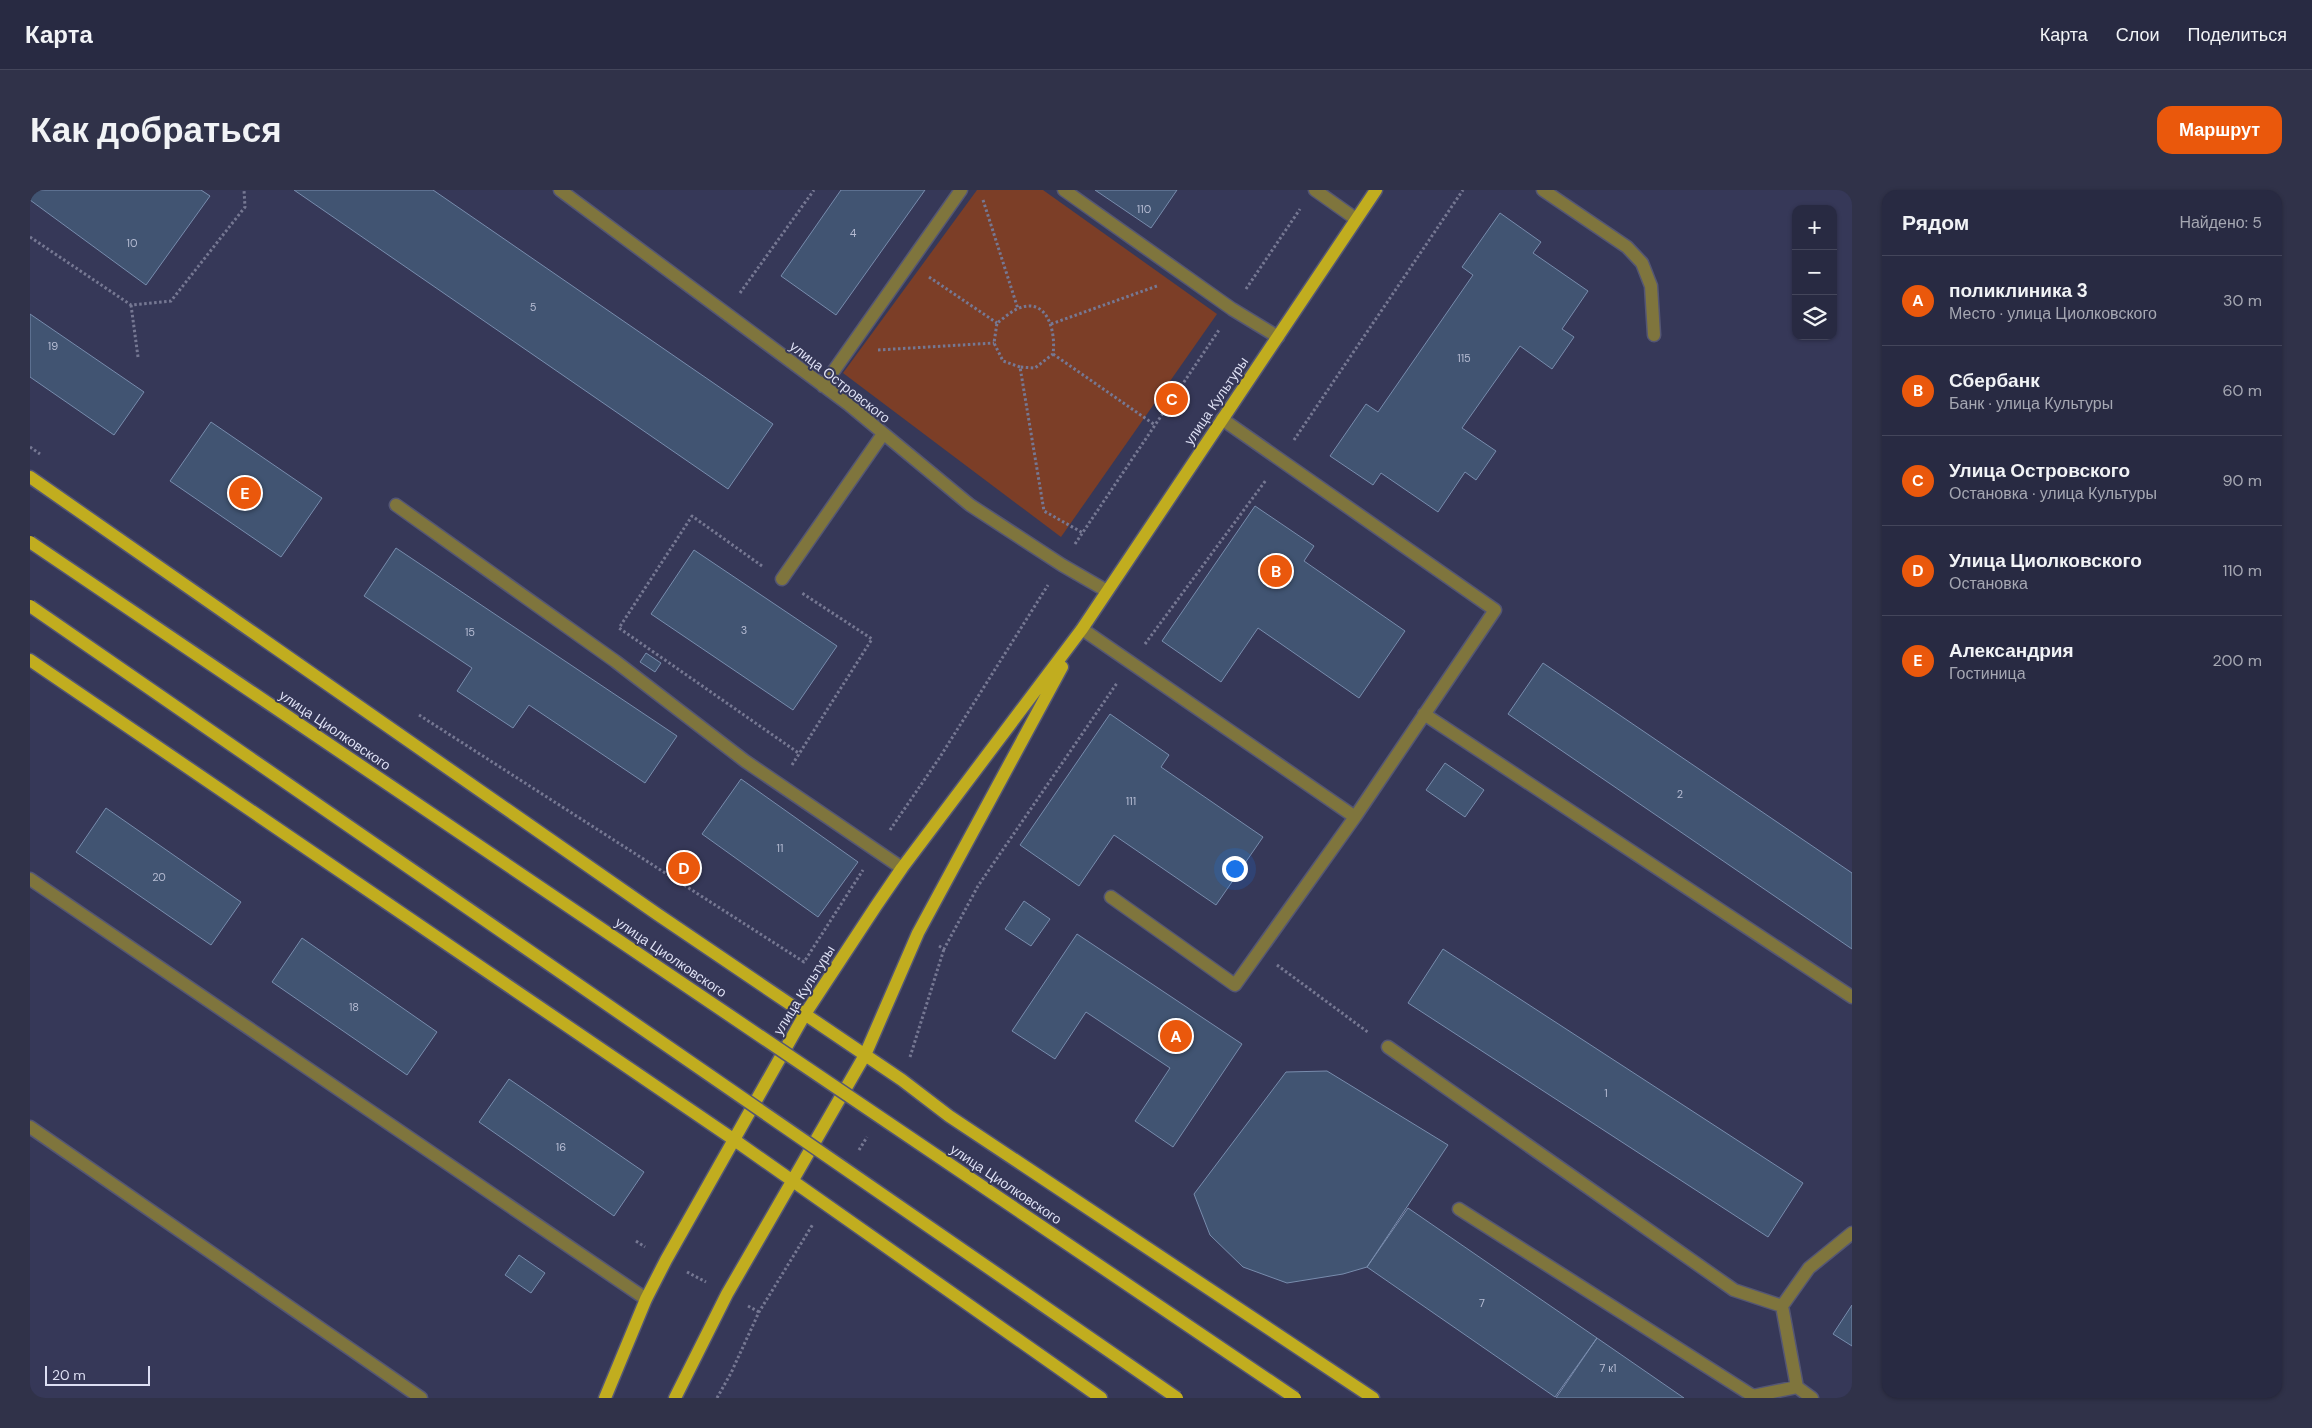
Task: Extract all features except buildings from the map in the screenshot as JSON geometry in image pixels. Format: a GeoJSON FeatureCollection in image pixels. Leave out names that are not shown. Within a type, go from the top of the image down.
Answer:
{"type":"FeatureCollection","features":[{"type":"Feature","properties":{"kind":"main road","name":"улица Культуры"},"geometry":{"type":"LineString","coordinates":[[605,1398],[646,1299],[666,1260],[805,1014],[902,868],[1082,629],[1376,190]]}},
{"type":"Feature","properties":{"kind":"main road"},"geometry":{"type":"LineString","coordinates":[[30,477],[649,908],[865,1055],[949,1116],[1373,1398]]}},
{"type":"Feature","properties":{"kind":"main road","name":"улица Циолковского"},"geometry":{"type":"LineString","coordinates":[[30,542],[1295,1398]]}},
{"type":"Feature","properties":{"kind":"main road"},"geometry":{"type":"LineString","coordinates":[[30,606],[1177,1398]]}},
{"type":"Feature","properties":{"kind":"main road","name":"улица Культуры"},"geometry":{"type":"LineString","coordinates":[[675,1398],[727,1294],[791,1180],[865,1055],[918,933],[1082,629]]}},
{"type":"Feature","properties":{"kind":"main road"},"geometry":{"type":"LineString","coordinates":[[30,660],[733,1139],[1101,1398]]}},
{"type":"Feature","properties":{"kind":"street","name":"улица Островского"},"geometry":{"type":"LineString","coordinates":[[560,190],[823,386],[970,504],[1062,565],[1107,591]]}},
{"type":"Feature","properties":{"kind":"street"},"geometry":{"type":"LineString","coordinates":[[823,386],[961,190]]}},
{"type":"Feature","properties":{"kind":"street"},"geometry":{"type":"LineString","coordinates":[[1064,190],[1184,276],[1278,337]]}},
{"type":"Feature","properties":{"kind":"street"},"geometry":{"type":"LineString","coordinates":[[1315,190],[1356,219]]}},
{"type":"Feature","properties":{"kind":"street"},"geometry":{"type":"LineString","coordinates":[[1543,190],[1627,247],[1642,263],[1651,286],[1654,335]]}},
{"type":"Feature","properties":{"kind":"street"},"geometry":{"type":"LineString","coordinates":[[1110,897],[1235,985],[1355,817],[1495,610],[1222,419]]}},
{"type":"Feature","properties":{"kind":"street"},"geometry":{"type":"LineString","coordinates":[[782,579],[883,434]]}},
{"type":"Feature","properties":{"kind":"street"},"geometry":{"type":"LineString","coordinates":[[396,505],[615,661],[745,760],[902,868]]}},
{"type":"Feature","properties":{"kind":"street"},"geometry":{"type":"LineString","coordinates":[[1082,629],[1355,817]]}},
{"type":"Feature","properties":{"kind":"street"},"geometry":{"type":"LineString","coordinates":[[1424,714],[1852,997]]}},
{"type":"Feature","properties":{"kind":"street"},"geometry":{"type":"LineString","coordinates":[[30,879],[646,1299]]}},
{"type":"Feature","properties":{"kind":"street"},"geometry":{"type":"LineString","coordinates":[[1388,1047],[1734,1290],[1782,1306]]}},
{"type":"Feature","properties":{"kind":"street"},"geometry":{"type":"LineString","coordinates":[[30,1127],[421,1398]]}},
{"type":"Feature","properties":{"kind":"street"},"geometry":{"type":"LineString","coordinates":[[1459,1209],[1753,1396],[1797,1387]]}},
{"type":"Feature","properties":{"kind":"street"},"geometry":{"type":"LineString","coordinates":[[1812,1398],[1797,1387],[1782,1306],[1809,1268],[1852,1232]]}},
{"type":"Feature","properties":{"kind":"path"},"geometry":{"type":"LineString","coordinates":[[30,236],[131,305],[170,301],[245,207],[244,190]]}},
{"type":"Feature","properties":{"kind":"path"},"geometry":{"type":"LineString","coordinates":[[726,314],[814,190]]}},
{"type":"Feature","properties":{"kind":"path"},"geometry":{"type":"LineString","coordinates":[[918,933],[944,949],[978,886],[1131,663],[1280,460],[1463,190]]}},
{"type":"Feature","properties":{"kind":"path"},"geometry":{"type":"LineString","coordinates":[[983,199],[1018,309]]}},
{"type":"Feature","properties":{"kind":"path"},"geometry":{"type":"LineString","coordinates":[[909,263],[997,323]]}},
{"type":"Feature","properties":{"kind":"path"},"geometry":{"type":"LineString","coordinates":[[1051,324],[1184,276]]}},
{"type":"Feature","properties":{"kind":"path"},"geometry":{"type":"LineString","coordinates":[[131,305],[138,357]]}},
{"type":"Feature","properties":{"kind":"path"},"geometry":{"type":"LineString","coordinates":[[1033,307],[1042,311],[1051,324],[1055,339],[1053,354],[1035,368],[1020,367],[1003,361],[994,343],[997,323],[1018,309],[1033,307]]}},
{"type":"Feature","properties":{"kind":"path"},"geometry":{"type":"LineString","coordinates":[[847,352],[994,343]]}},
{"type":"Feature","properties":{"kind":"path"},"geometry":{"type":"LineString","coordinates":[[1053,354],[1155,425]]}},
{"type":"Feature","properties":{"kind":"path"},"geometry":{"type":"LineString","coordinates":[[1020,367],[1044,511],[1083,533]]}},
{"type":"Feature","properties":{"kind":"path"},"geometry":{"type":"LineString","coordinates":[[30,447],[46,458]]}},
{"type":"Feature","properties":{"kind":"path"},"geometry":{"type":"LineString","coordinates":[[692,516],[782,579],[872,639],[800,754],[619,628],[692,516]]}},
{"type":"Feature","properties":{"kind":"path"},"geometry":{"type":"LineString","coordinates":[[412,710],[804,962]]}},
{"type":"Feature","properties":{"kind":"path"},"geometry":{"type":"LineString","coordinates":[[851,890],[876,906]]}},
{"type":"Feature","properties":{"kind":"path"},"geometry":{"type":"LineString","coordinates":[[1259,952],[1388,1047]]}},
{"type":"Feature","properties":{"kind":"path"},"geometry":{"type":"LineString","coordinates":[[636,1241],[759,1312]]}},
{"type":"Feature","properties":{"kind":"shaded area"},"geometry":{"type":"Polygon","coordinates":[[[977,190],[1043,190],[1217,314],[1061,537],[843,373],[977,190]]]}},
{"type":"Feature","properties":{"kind":"place","name":"Улица Островского"},"geometry":{"type":"Point","coordinates":[1172,399]}},
{"type":"Feature","properties":{"kind":"place","name":"Александрия"},"geometry":{"type":"Point","coordinates":[245,493]}},
{"type":"Feature","properties":{"kind":"place","name":"Сбербанк"},"geometry":{"type":"Point","coordinates":[1276,571]}},
{"type":"Feature","properties":{"kind":"place","name":"Улица Циолковского"},"geometry":{"type":"Point","coordinates":[684,868]}},
{"type":"Feature","properties":{"kind":"place","name":"поликлиника 3"},"geometry":{"type":"Point","coordinates":[1176,1036]}}]}
